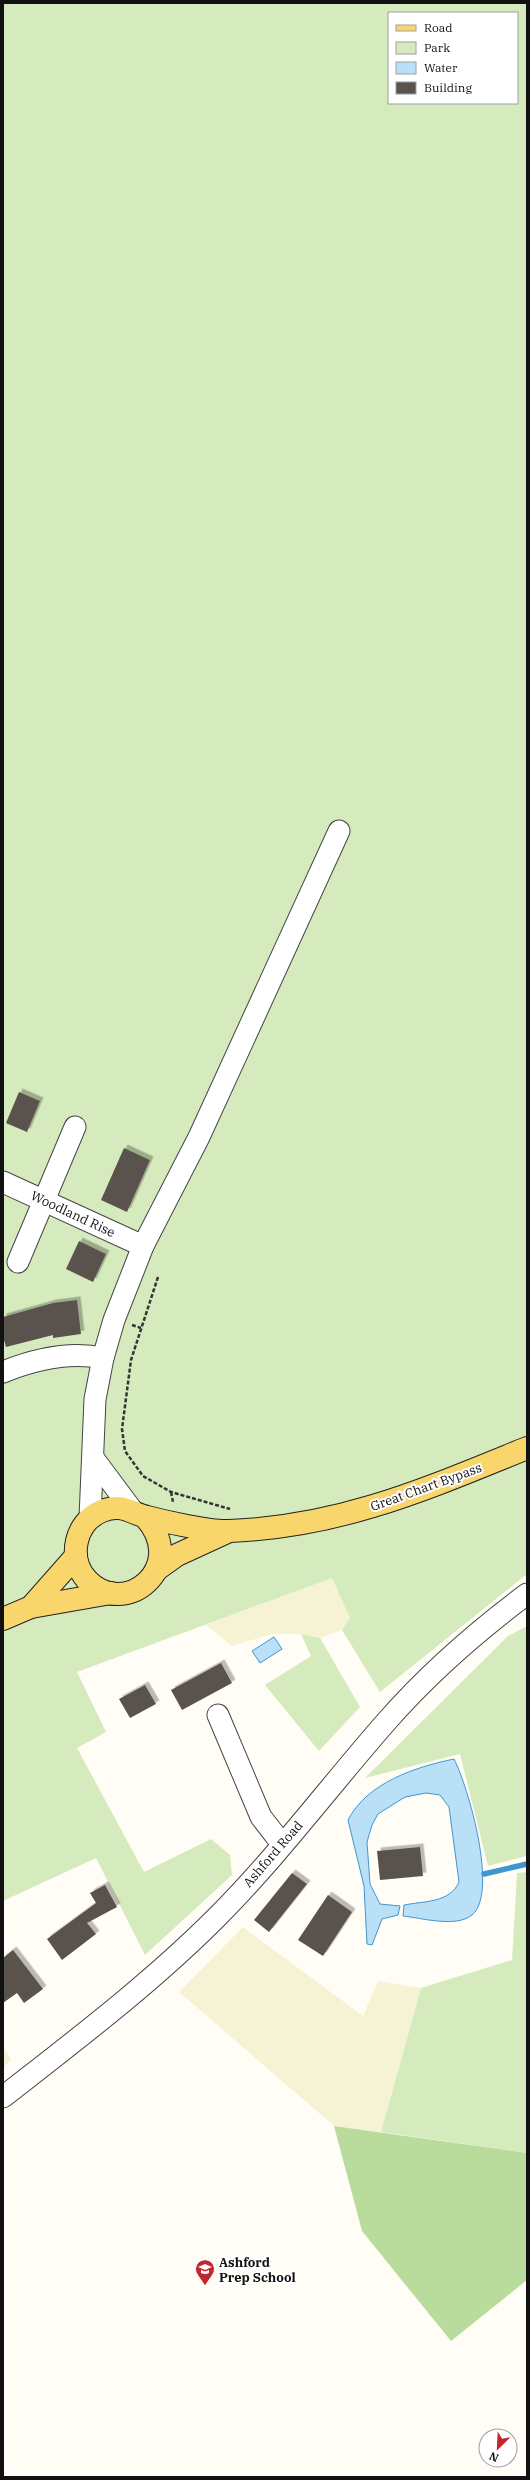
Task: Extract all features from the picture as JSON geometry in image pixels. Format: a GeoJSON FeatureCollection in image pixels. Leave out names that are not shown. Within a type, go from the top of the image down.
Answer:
{"type":"FeatureCollection","features":[{"type":"Feature","properties":{"kind":"main road","name":"Great Chart Bypass"},"geometry":{"type":"LineString","coordinates":[[138,1514],[227,1532],[281,1527],[330,1519],[402,1498],[527,1448]]}},
{"type":"Feature","properties":{"kind":"main road"},"geometry":{"type":"LineString","coordinates":[[3,1619],[31,1607],[111,1593],[124,1593],[137,1589],[148,1581],[156,1570],[161,1556],[160,1542],[155,1528],[138,1514],[117,1508],[103,1510],[90,1518],[81,1529],[76,1543],[76,1556],[79,1569],[87,1580],[98,1588],[111,1593]]}},
{"type":"Feature","properties":{"kind":"main road","name":"Great Chart Bypass"},"geometry":{"type":"LineString","coordinates":[[156,1570],[177,1555],[227,1532]]}},
{"type":"Feature","properties":{"kind":"main road"},"geometry":{"type":"LineString","coordinates":[[31,1607],[76,1556]]}},
{"type":"Feature","properties":{"kind":"street"},"geometry":{"type":"LineString","coordinates":[[90,1518],[94,1459],[93,1420],[102,1358],[143,1246],[199,1137],[340,830]]}},
{"type":"Feature","properties":{"kind":"street"},"geometry":{"type":"LineString","coordinates":[[18,1262],[42,1200],[75,1127]]}},
{"type":"Feature","properties":{"kind":"street","name":"Woodland Rise"},"geometry":{"type":"LineString","coordinates":[[3,1182],[143,1246]]}},
{"type":"Feature","properties":{"kind":"street"},"geometry":{"type":"LineString","coordinates":[[3,1372],[44,1359],[65,1356],[84,1354],[102,1358]]}},
{"type":"Feature","properties":{"kind":"street"},"geometry":{"type":"LineString","coordinates":[[94,1459],[138,1514]]}},
{"type":"Feature","properties":{"kind":"street","name":"Ashford Road"},"geometry":{"type":"LineString","coordinates":[[3,2098],[110,2013],[160,1971],[216,1918],[282,1844],[387,1720],[440,1667],[489,1623],[527,1594]]}},
{"type":"Feature","properties":{"kind":"street"},"geometry":{"type":"LineString","coordinates":[[218,1715],[261,1817],[282,1844]]}},
{"type":"Feature","properties":{"kind":"path"},"geometry":{"type":"LineString","coordinates":[[158,1277],[131,1360],[122,1429],[125,1451],[143,1476],[171,1492],[231,1510]]}},
{"type":"Feature","properties":{"kind":"shaded area"},"geometry":{"type":"Polygon","coordinates":[[[332,1578],[350,1618],[342,1630],[320,1638],[301,1634],[272,1634],[232,1646],[206,1625],[332,1578]]]}},
{"type":"Feature","properties":{"kind":"shaded area"},"geometry":{"type":"Polygon","coordinates":[[[243,1927],[363,2016],[378,1981],[421,1988],[381,2132],[334,2126],[179,1992],[243,1927]]]}},
{"type":"Feature","properties":{"kind":"shaded area"},"geometry":{"type":"Polygon","coordinates":[[[3,2046],[11,2059],[3,2068],[3,2046]]]}},
{"type":"Feature","properties":{"kind":"green space"},"geometry":{"type":"Polygon","coordinates":[[[3,3],[527,3],[527,1574],[380,1692],[342,1630],[350,1618],[332,1578],[77,1672],[106,1732],[77,1748],[144,1872],[211,1839],[230,1855],[232,1875],[145,1955],[96,1858],[3,1901],[3,3]]]}},
{"type":"Feature","properties":{"kind":"green space"},"geometry":{"type":"Polygon","coordinates":[[[527,1626],[527,1856],[488,1866],[460,1754],[365,1778],[508,1636],[527,1626]]]}},
{"type":"Feature","properties":{"kind":"green space"},"geometry":{"type":"Polygon","coordinates":[[[301,1634],[320,1638],[360,1707],[319,1751],[265,1685],[311,1656],[301,1634]]]}},
{"type":"Feature","properties":{"kind":"green space"},"geometry":{"type":"Polygon","coordinates":[[[527,1872],[527,2153],[381,2132],[421,1988],[512,1960],[517,1873],[527,1872]]]}},
{"type":"Feature","properties":{"kind":"green space"},"geometry":{"type":"Polygon","coordinates":[[[334,2126],[527,2153],[527,2280],[451,2341],[362,2231],[334,2126]]]}},
{"type":"Feature","properties":{"kind":"water"},"geometry":{"type":"Polygon","coordinates":[[[274,1637],[282,1649],[260,1663],[252,1651],[274,1637]]]}},
{"type":"Feature","properties":{"kind":"water"},"geometry":{"type":"Polygon","coordinates":[[[454,1759],[467,1792],[478,1839],[482,1863],[483,1885],[480,1903],[472,1915],[457,1921],[448,1922],[403,1916],[404,1905],[436,1900],[449,1894],[455,1889],[459,1882],[449,1807],[440,1795],[426,1793],[405,1797],[378,1814],[372,1825],[367,1842],[370,1884],[380,1904],[400,1906],[398,1915],[382,1919],[372,1945],[367,1944],[364,1886],[348,1820],[356,1807],[367,1796],[380,1787],[408,1772],[454,1759]]]}},
{"type":"Feature","properties":{"kind":"building"},"geometry":{"type":"Polygon","coordinates":[[[19,1092],[40,1101],[27,1132],[6,1123],[19,1092]]]}},
{"type":"Feature","properties":{"kind":"building"},"geometry":{"type":"Polygon","coordinates":[[[124,1148],[150,1160],[127,1212],[101,1200],[124,1148]]]}},
{"type":"Feature","properties":{"kind":"building"},"geometry":{"type":"Polygon","coordinates":[[[79,1241],[106,1254],[93,1282],[66,1269],[79,1241]]]}},
{"type":"Feature","properties":{"kind":"building"},"geometry":{"type":"Polygon","coordinates":[[[77,1300],[81,1334],[53,1338],[53,1335],[6,1347],[3,1337],[3,1317],[53,1303],[77,1300]]]}},
{"type":"Feature","properties":{"kind":"building"},"geometry":{"type":"Polygon","coordinates":[[[221,1663],[232,1683],[182,1710],[171,1690],[221,1663]]]}},
{"type":"Feature","properties":{"kind":"building"},"geometry":{"type":"Polygon","coordinates":[[[145,1685],[156,1704],[130,1718],[119,1699],[145,1685]]]}},
{"type":"Feature","properties":{"kind":"building"},"geometry":{"type":"Polygon","coordinates":[[[420,1847],[423,1876],[380,1880],[377,1851],[420,1847]]]}},
{"type":"Feature","properties":{"kind":"building"},"geometry":{"type":"Polygon","coordinates":[[[292,1873],[307,1884],[269,1932],[254,1920],[292,1873]]]}},
{"type":"Feature","properties":{"kind":"building"},"geometry":{"type":"Polygon","coordinates":[[[105,1885],[117,1907],[87,1923],[96,1934],[62,1960],[47,1939],[96,1903],[90,1893],[105,1885]]]}},
{"type":"Feature","properties":{"kind":"building"},"geometry":{"type":"Polygon","coordinates":[[[328,1895],[352,1912],[323,1956],[298,1940],[328,1895]]]}},
{"type":"Feature","properties":{"kind":"building"},"geometry":{"type":"Polygon","coordinates":[[[13,1950],[43,1989],[24,2003],[17,1993],[3,2003],[3,1958],[13,1950]]]}},
{"type":"Feature","properties":{"kind":"waterway"},"geometry":{"type":"LineString","coordinates":[[484,1874],[527,1864]]}},
{"type":"Feature","properties":{"kind":"place","name":"Ashford Prep School"},"geometry":{"type":"Point","coordinates":[205,2286]}}]}
